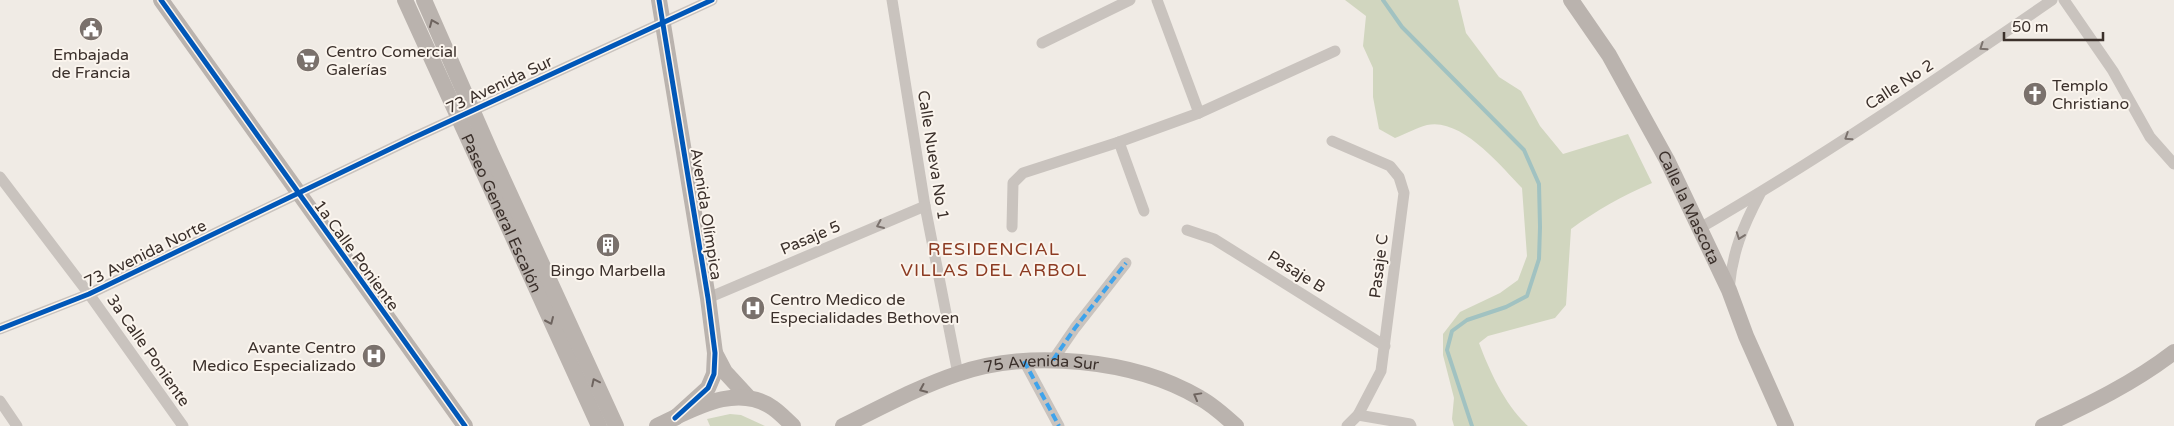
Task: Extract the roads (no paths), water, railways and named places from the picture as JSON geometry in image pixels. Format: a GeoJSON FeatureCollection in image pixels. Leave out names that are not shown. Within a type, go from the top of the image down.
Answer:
{"type":"FeatureCollection","features":[{"type":"Feature","properties":{"kind":"main road","name":"1a Calle Poniente"},"geometry":{"type":"LineString","coordinates":[[161,0],[465,426]]}},
{"type":"Feature","properties":{"kind":"main road","name":"Paseo General Escalón"},"geometry":{"type":"LineString","coordinates":[[405,0],[465,114],[616,426]]}},
{"type":"Feature","properties":{"kind":"main road","name":"Paseo General Escalón"},"geometry":{"type":"LineString","coordinates":[[424,0],[465,114],[599,426]]}},
{"type":"Feature","properties":{"kind":"main road","name":"Avenida Olímpica"},"geometry":{"type":"LineString","coordinates":[[660,0],[708,298],[715,353],[714,374],[708,388],[675,418]]}},
{"type":"Feature","properties":{"kind":"main road","name":"Calle la Mascota"},"geometry":{"type":"LineString","coordinates":[[1571,0],[1609,54],[1667,160],[1729,290],[1746,336],[1786,426]]}},
{"type":"Feature","properties":{"kind":"main road"},"geometry":{"type":"LineString","coordinates":[[2051,424],[2110,393],[2156,366],[2174,352]]}},
{"type":"Feature","properties":{"kind":"main road","name":"Avenida Olímpica"},"geometry":{"type":"LineString","coordinates":[[715,353],[725,372],[750,398]]}},
{"type":"Feature","properties":{"kind":"main road","name":"75 Avenida Sur"},"geometry":{"type":"LineString","coordinates":[[843,426],[958,374],[992,365],[1024,360],[1053,360],[1097,364],[1177,386],[1202,398],[1236,426]]}},
{"type":"Feature","properties":{"kind":"main road"},"geometry":{"type":"LineString","coordinates":[[657,426],[712,401],[750,398],[772,407],[794,426]]}},
{"type":"Feature","properties":{"kind":"street","name":"73 Avenida Sur"},"geometry":{"type":"LineString","coordinates":[[297,193],[712,0]]}},
{"type":"Feature","properties":{"kind":"street","name":"Calle Nueva No 1"},"geometry":{"type":"LineString","coordinates":[[892,0],[924,206],[958,374]]}},
{"type":"Feature","properties":{"kind":"street"},"geometry":{"type":"LineString","coordinates":[[1042,43],[1130,0]]}},
{"type":"Feature","properties":{"kind":"street"},"geometry":{"type":"LineString","coordinates":[[1157,0],[1199,113]]}},
{"type":"Feature","properties":{"kind":"street","name":"Calle No 2"},"geometry":{"type":"LineString","coordinates":[[1700,228],[1761,193],[1924,87],[2052,0]]}},
{"type":"Feature","properties":{"kind":"street"},"geometry":{"type":"LineString","coordinates":[[2064,0],[2113,71],[2150,137],[2174,164]]}},
{"type":"Feature","properties":{"kind":"street"},"geometry":{"type":"LineString","coordinates":[[1012,226],[1013,183],[1023,173],[1119,142],[1199,113],[1335,51]]}},
{"type":"Feature","properties":{"kind":"street","name":"Pasaje C"},"geometry":{"type":"LineString","coordinates":[[1332,141],[1390,166],[1399,176],[1404,193],[1381,371],[1358,415],[1347,426]]}},
{"type":"Feature","properties":{"kind":"street"},"geometry":{"type":"LineString","coordinates":[[1119,142],[1144,211]]}},
{"type":"Feature","properties":{"kind":"street","name":"3a Calle Poniente"},"geometry":{"type":"LineString","coordinates":[[0,177],[89,294],[183,426]]}},
{"type":"Feature","properties":{"kind":"street","name":"73 Avenida Norte"},"geometry":{"type":"LineString","coordinates":[[0,329],[89,294],[297,193]]}},
{"type":"Feature","properties":{"kind":"street"},"geometry":{"type":"LineString","coordinates":[[1729,290],[1731,264],[1742,231],[1761,193]]}},
{"type":"Feature","properties":{"kind":"street","name":"Pasaje 5"},"geometry":{"type":"LineString","coordinates":[[708,298],[924,206]]}},
{"type":"Feature","properties":{"kind":"street","name":"Pasaje B"},"geometry":{"type":"LineString","coordinates":[[1187,230],[1214,239],[1385,346]]}},
{"type":"Feature","properties":{"kind":"street"},"geometry":{"type":"LineString","coordinates":[[1053,360],[1075,328],[1126,263]]}},
{"type":"Feature","properties":{"kind":"street"},"geometry":{"type":"LineString","coordinates":[[1024,360],[1059,426]]}},
{"type":"Feature","properties":{"kind":"street"},"geometry":{"type":"LineString","coordinates":[[0,401],[17,426]]}},
{"type":"Feature","properties":{"kind":"street"},"geometry":{"type":"LineString","coordinates":[[1358,415],[1410,424],[1411,426]]}},
{"type":"Feature","properties":{"kind":"waterway"},"geometry":{"type":"LineString","coordinates":[[1383,0],[1402,27],[1524,150],[1539,184],[1539,259],[1527,296],[1506,307],[1467,320],[1452,331],[1447,350],[1472,426]]}},
{"type":"Feature","properties":{"kind":"place","name":"Embajada de Francia"},"geometry":{"type":"Point","coordinates":[91,29]}},
{"type":"Feature","properties":{"kind":"place","name":"Centro Comercial Galerías"},"geometry":{"type":"Point","coordinates":[308,60]}},
{"type":"Feature","properties":{"kind":"place","name":"Templo Christiano"},"geometry":{"type":"Point","coordinates":[2035,94]}},
{"type":"Feature","properties":{"kind":"place","name":"Bingo Marbella"},"geometry":{"type":"Point","coordinates":[608,245]}},
{"type":"Feature","properties":{"kind":"place","name":"Centro Medico de Especialidades Bethoven"},"geometry":{"type":"Point","coordinates":[753,308]}},
{"type":"Feature","properties":{"kind":"place","name":"Avante Centro Medico Especializado"},"geometry":{"type":"Point","coordinates":[374,356]}},
{"type":"Feature","properties":{"kind":"district","name":"RESIDENCIAL VILLAS DEL ARBOL"},"geometry":{"type":"Point","coordinates":[994,259]}}]}
